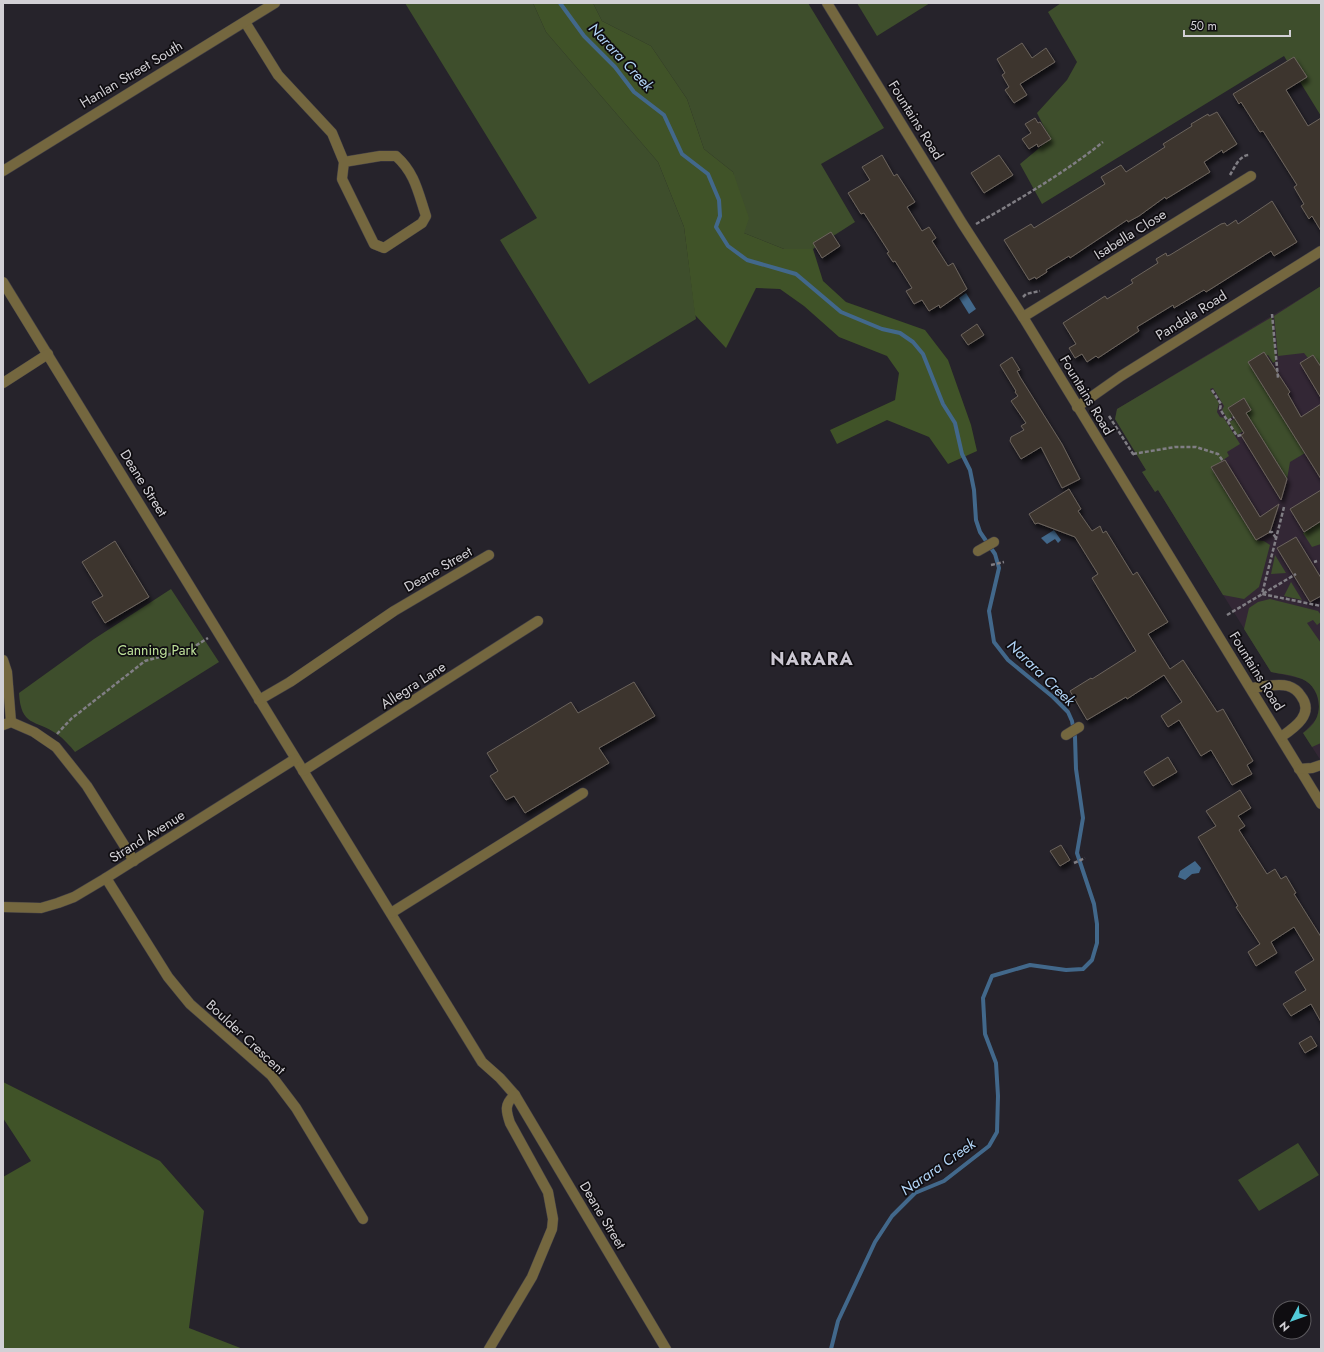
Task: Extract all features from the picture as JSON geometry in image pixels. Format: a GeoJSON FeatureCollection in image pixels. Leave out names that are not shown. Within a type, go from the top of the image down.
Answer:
{"type":"FeatureCollection","features":[{"type":"Feature","properties":{"kind":"street","name":"Hanlan Street South"},"geometry":{"type":"LineString","coordinates":[[3,171],[275,3]]}},
{"type":"Feature","properties":{"kind":"street","name":"Fountains Road"},"geometry":{"type":"LineString","coordinates":[[827,3],[1023,317],[1321,804]]}},
{"type":"Feature","properties":{"kind":"street"},"geometry":{"type":"LineString","coordinates":[[245,22],[278,75],[332,133],[344,162],[342,179],[374,244],[384,248],[422,223],[426,216],[414,178],[407,166],[396,156],[380,156],[344,162]]}},
{"type":"Feature","properties":{"kind":"street","name":"Isabella Close"},"geometry":{"type":"LineString","coordinates":[[1023,317],[1251,176]]}},
{"type":"Feature","properties":{"kind":"street","name":"Pandala Road"},"geometry":{"type":"LineString","coordinates":[[1077,407],[1121,376],[1321,251]]}},
{"type":"Feature","properties":{"kind":"street","name":"Deane Street"},"geometry":{"type":"LineString","coordinates":[[3,282],[482,1062],[500,1078],[515,1095],[666,1349]]}},
{"type":"Feature","properties":{"kind":"street"},"geometry":{"type":"LineString","coordinates":[[3,382],[48,354]]}},
{"type":"Feature","properties":{"kind":"street"},"geometry":{"type":"LineString","coordinates":[[978,551],[994,542]]}},
{"type":"Feature","properties":{"kind":"street","name":"Deane Street"},"geometry":{"type":"LineString","coordinates":[[259,700],[290,682],[394,611],[489,555]]}},
{"type":"Feature","properties":{"kind":"street","name":"Allegra Lane"},"geometry":{"type":"LineString","coordinates":[[303,772],[538,621]]}},
{"type":"Feature","properties":{"kind":"street"},"geometry":{"type":"LineString","coordinates":[[3,660],[7,672],[7,723],[34,732],[56,747],[87,786],[134,861]]}},
{"type":"Feature","properties":{"kind":"street"},"geometry":{"type":"LineString","coordinates":[[1251,688],[1279,685],[1289,686],[1297,691],[1303,698],[1306,706],[1302,720],[1281,737]]}},
{"type":"Feature","properties":{"kind":"street"},"geometry":{"type":"LineString","coordinates":[[1066,735],[1079,727]]}},
{"type":"Feature","properties":{"kind":"street","name":"Strand Avenue"},"geometry":{"type":"LineString","coordinates":[[3,907],[41,908],[74,897],[134,861],[295,759]]}},
{"type":"Feature","properties":{"kind":"street"},"geometry":{"type":"LineString","coordinates":[[1300,769],[1312,768],[1321,765]]}},
{"type":"Feature","properties":{"kind":"street"},"geometry":{"type":"LineString","coordinates":[[391,912],[583,793]]}},
{"type":"Feature","properties":{"kind":"street","name":"Boulder Crescent"},"geometry":{"type":"LineString","coordinates":[[106,878],[168,977],[190,1004],[271,1075],[296,1108],[364,1219]]}},
{"type":"Feature","properties":{"kind":"street"},"geometry":{"type":"LineString","coordinates":[[489,1349],[532,1277],[552,1230],[553,1219],[548,1192],[510,1123],[506,1112],[506,1106],[509,1100],[515,1095]]}},
{"type":"Feature","properties":{"kind":"path"},"geometry":{"type":"LineString","coordinates":[[967,229],[1009,206],[1084,157],[1103,142]]}},
{"type":"Feature","properties":{"kind":"path"},"geometry":{"type":"LineString","coordinates":[[1272,314],[1278,378]]}},
{"type":"Feature","properties":{"kind":"path"},"geometry":{"type":"LineString","coordinates":[[1212,390],[1221,404],[1220,409],[1237,436],[1241,435]]}},
{"type":"Feature","properties":{"kind":"path"},"geometry":{"type":"LineString","coordinates":[[1110,416],[1132,455],[1175,447],[1196,447],[1218,454],[1223,461]]}},
{"type":"Feature","properties":{"kind":"path"},"geometry":{"type":"LineString","coordinates":[[1228,421],[1234,417]]}},
{"type":"Feature","properties":{"kind":"path"},"geometry":{"type":"LineString","coordinates":[[1262,594],[1284,507]]}},
{"type":"Feature","properties":{"kind":"path"},"geometry":{"type":"LineString","coordinates":[[1269,532],[1272,532],[1276,539]]}},
{"type":"Feature","properties":{"kind":"path"},"geometry":{"type":"LineString","coordinates":[[991,564],[1004,562]]}},
{"type":"Feature","properties":{"kind":"path"},"geometry":{"type":"LineString","coordinates":[[1227,616],[1296,574]]}},
{"type":"Feature","properties":{"kind":"path"},"geometry":{"type":"LineString","coordinates":[[1262,594],[1321,606]]}},
{"type":"Feature","properties":{"kind":"path"},"geometry":{"type":"LineString","coordinates":[[50,742],[72,719],[146,661],[192,648],[204,640]]}},
{"type":"Feature","properties":{"kind":"path"},"geometry":{"type":"LineString","coordinates":[[1074,863],[1085,858]]}},
{"type":"Feature","properties":{"kind":"shaded area"},"geometry":{"type":"Polygon","coordinates":[[[1321,286],[1321,761],[1303,733],[1317,718],[1319,707],[1317,695],[1311,685],[1303,679],[1271,672],[1158,490],[1155,492],[1142,472],[1146,470],[1115,419],[1117,409],[1321,286]]]}},
{"type":"Feature","properties":{"kind":"green space"},"geometry":{"type":"Polygon","coordinates":[[[405,3],[533,3],[546,32],[658,162],[684,227],[696,319],[589,384],[500,240],[537,218],[405,3]]]}},
{"type":"Feature","properties":{"kind":"green space"},"geometry":{"type":"Polygon","coordinates":[[[533,3],[593,3],[602,21],[651,46],[687,99],[704,149],[733,172],[749,218],[744,233],[784,249],[813,249],[823,281],[846,302],[925,330],[948,360],[971,425],[977,451],[948,464],[929,437],[887,420],[837,444],[830,430],[895,400],[899,373],[887,356],[839,337],[804,306],[780,289],[756,288],[726,348],[695,315],[684,227],[658,162],[546,32],[533,3]]]}},
{"type":"Feature","properties":{"kind":"green space"},"geometry":{"type":"Polygon","coordinates":[[[593,3],[808,3],[884,128],[821,164],[855,222],[813,249],[784,249],[744,233],[733,172],[704,149],[687,99],[651,46],[602,21],[593,3]]]}},
{"type":"Feature","properties":{"kind":"green space"},"geometry":{"type":"Polygon","coordinates":[[[857,3],[930,3],[877,36],[857,3]]]}},
{"type":"Feature","properties":{"kind":"green space"},"geometry":{"type":"Polygon","coordinates":[[[1061,3],[1321,3],[1321,116],[1284,56],[1042,204],[1020,164],[1050,139],[1037,113],[1067,80],[1077,62],[1048,12],[1061,3]]]}},
{"type":"Feature","properties":{"kind":"green space"},"geometry":{"type":"Polygon","coordinates":[[[1321,286],[1321,367],[1313,355],[1308,358],[1304,353],[1278,356],[1274,316],[1321,286]]]}},
{"type":"Feature","properties":{"kind":"green space"},"geometry":{"type":"Polygon","coordinates":[[[1272,317],[1276,361],[1273,363],[1264,352],[1248,362],[1305,453],[1290,462],[1287,479],[1253,425],[1237,435],[1229,422],[1251,410],[1244,398],[1228,408],[1233,416],[1228,420],[1222,410],[1224,406],[1213,388],[1210,389],[1219,403],[1217,412],[1220,417],[1224,418],[1240,444],[1227,452],[1229,456],[1211,468],[1256,540],[1264,541],[1270,545],[1259,587],[1244,599],[1223,595],[1158,490],[1155,492],[1142,472],[1146,470],[1115,419],[1117,409],[1272,317]]]}},
{"type":"Feature","properties":{"kind":"green space"},"geometry":{"type":"Polygon","coordinates":[[[1321,521],[1321,544],[1312,547],[1303,533],[1321,521]]]}},
{"type":"Feature","properties":{"kind":"green space"},"geometry":{"type":"Polygon","coordinates":[[[1275,555],[1286,573],[1271,574],[1275,555]]]}},
{"type":"Feature","properties":{"kind":"green space"},"geometry":{"type":"Polygon","coordinates":[[[1291,582],[1302,600],[1284,596],[1291,582]]]}},
{"type":"Feature","properties":{"kind":"green space","name":"Canning Park"},"geometry":{"type":"Polygon","coordinates":[[[171,589],[219,662],[75,752],[57,734],[30,721],[26,717],[20,704],[19,693],[94,639],[171,589]]]}},
{"type":"Feature","properties":{"kind":"green space"},"geometry":{"type":"Polygon","coordinates":[[[1270,599],[1318,611],[1321,615],[1321,622],[1317,625],[1313,620],[1307,623],[1321,643],[1321,743],[1312,747],[1303,733],[1313,723],[1318,714],[1319,702],[1315,691],[1312,686],[1302,679],[1271,672],[1244,629],[1249,608],[1258,602],[1270,599]]]}},
{"type":"Feature","properties":{"kind":"green space"},"geometry":{"type":"Polygon","coordinates":[[[3,1082],[160,1161],[204,1211],[189,1328],[243,1349],[3,1349],[3,1177],[31,1161],[3,1118],[3,1082]]]}},
{"type":"Feature","properties":{"kind":"green space"},"geometry":{"type":"Polygon","coordinates":[[[1298,1143],[1319,1175],[1259,1211],[1238,1180],[1298,1143]]]}},
{"type":"Feature","properties":{"kind":"water"},"geometry":{"type":"Polygon","coordinates":[[[966,293],[976,309],[969,314],[959,298],[966,293]]]}},
{"type":"Feature","properties":{"kind":"water"},"geometry":{"type":"Polygon","coordinates":[[[1054,530],[1061,540],[1058,543],[1055,539],[1047,544],[1041,538],[1054,530]]]}},
{"type":"Feature","properties":{"kind":"water"},"geometry":{"type":"Polygon","coordinates":[[[1195,861],[1201,868],[1199,873],[1192,874],[1185,880],[1178,877],[1180,871],[1195,861]]]}},
{"type":"Feature","properties":{"kind":"building"},"geometry":{"type":"Polygon","coordinates":[[[1022,43],[1032,58],[1046,48],[1055,62],[1020,84],[1027,95],[1014,103],[1005,90],[1009,87],[1002,75],[1005,73],[997,59],[1022,43]]]}},
{"type":"Feature","properties":{"kind":"building"},"geometry":{"type":"Polygon","coordinates":[[[1294,57],[1307,77],[1286,90],[1308,126],[1321,118],[1321,231],[1312,216],[1309,219],[1301,206],[1304,204],[1294,187],[1297,185],[1263,131],[1260,132],[1241,102],[1239,104],[1233,94],[1294,57]]]}},
{"type":"Feature","properties":{"kind":"building"},"geometry":{"type":"Polygon","coordinates":[[[1217,112],[1237,144],[1223,153],[1222,150],[1204,162],[1210,172],[1166,199],[1165,197],[1139,216],[1128,222],[1127,220],[1070,258],[1069,256],[1046,270],[1047,272],[1036,279],[1035,277],[1029,280],[1004,240],[1031,224],[1034,228],[1105,184],[1101,177],[1121,165],[1126,172],[1165,147],[1163,144],[1192,126],[1191,124],[1208,114],[1209,116],[1217,112]]]}},
{"type":"Feature","properties":{"kind":"building"},"geometry":{"type":"Polygon","coordinates":[[[1035,118],[1038,123],[1040,122],[1051,139],[1038,147],[1037,144],[1029,149],[1022,139],[1031,133],[1025,124],[1035,118]]]}},
{"type":"Feature","properties":{"kind":"building"},"geometry":{"type":"Polygon","coordinates":[[[882,155],[894,176],[897,174],[915,202],[907,207],[922,231],[929,227],[936,238],[932,241],[948,266],[953,263],[967,289],[940,308],[939,305],[929,311],[922,300],[914,304],[906,291],[912,288],[895,261],[893,262],[887,253],[889,252],[864,213],[861,214],[848,193],[870,180],[862,167],[882,155]]]}},
{"type":"Feature","properties":{"kind":"building"},"geometry":{"type":"Polygon","coordinates":[[[999,155],[1013,175],[984,193],[971,173],[999,155]]]}},
{"type":"Feature","properties":{"kind":"building"},"geometry":{"type":"Polygon","coordinates":[[[1272,201],[1297,242],[1274,256],[1271,251],[1206,292],[1204,290],[1174,308],[1173,305],[1137,327],[1139,331],[1098,358],[1096,356],[1087,362],[1082,354],[1075,358],[1069,348],[1076,344],[1063,323],[1105,296],[1107,299],[1133,283],[1131,280],[1158,263],[1156,259],[1166,253],[1167,256],[1170,255],[1221,224],[1225,223],[1227,226],[1236,220],[1238,224],[1272,201]]]}},
{"type":"Feature","properties":{"kind":"building"},"geometry":{"type":"Polygon","coordinates":[[[831,232],[840,246],[822,258],[813,243],[831,232]]]}},
{"type":"Feature","properties":{"kind":"building"},"geometry":{"type":"Polygon","coordinates":[[[977,324],[984,335],[968,345],[961,335],[977,324]]]}},
{"type":"Feature","properties":{"kind":"building"},"geometry":{"type":"Polygon","coordinates":[[[1264,352],[1290,392],[1288,394],[1301,417],[1321,404],[1321,479],[1248,362],[1264,352]]]}},
{"type":"Feature","properties":{"kind":"building"},"geometry":{"type":"Polygon","coordinates":[[[1313,355],[1321,367],[1321,398],[1300,363],[1313,355]]]}},
{"type":"Feature","properties":{"kind":"building"},"geometry":{"type":"Polygon","coordinates":[[[1012,357],[1020,370],[1017,371],[1020,377],[1062,444],[1080,479],[1062,488],[1041,447],[1021,459],[1010,441],[1011,437],[1024,430],[1021,426],[1026,423],[1011,401],[1018,396],[1000,365],[1012,357]]]}},
{"type":"Feature","properties":{"kind":"building"},"geometry":{"type":"Polygon","coordinates":[[[1244,398],[1251,410],[1246,413],[1287,479],[1281,500],[1241,435],[1244,433],[1228,408],[1244,398]]]}},
{"type":"Feature","properties":{"kind":"building"},"geometry":{"type":"Polygon","coordinates":[[[1225,460],[1260,517],[1279,504],[1270,532],[1256,540],[1211,467],[1225,460]]]}},
{"type":"Feature","properties":{"kind":"building"},"geometry":{"type":"Polygon","coordinates":[[[1069,489],[1081,509],[1078,511],[1092,531],[1100,526],[1103,533],[1106,531],[1133,575],[1137,572],[1168,622],[1148,634],[1170,669],[1183,660],[1217,712],[1223,709],[1253,761],[1247,765],[1252,774],[1232,785],[1211,750],[1201,756],[1179,720],[1168,727],[1161,716],[1182,702],[1164,675],[1127,699],[1126,697],[1087,720],[1070,691],[1136,651],[1092,578],[1098,574],[1075,537],[1038,523],[1035,524],[1029,514],[1069,489]]]}},
{"type":"Feature","properties":{"kind":"building"},"geometry":{"type":"Polygon","coordinates":[[[1321,490],[1321,521],[1304,532],[1290,509],[1321,490]]]}},
{"type":"Feature","properties":{"kind":"building"},"geometry":{"type":"Polygon","coordinates":[[[1296,537],[1321,578],[1321,596],[1310,602],[1277,548],[1296,537]]]}},
{"type":"Feature","properties":{"kind":"building"},"geometry":{"type":"Polygon","coordinates":[[[115,541],[149,597],[105,623],[92,602],[103,596],[82,562],[115,541]]]}},
{"type":"Feature","properties":{"kind":"building"},"geometry":{"type":"Polygon","coordinates":[[[634,682],[655,716],[599,748],[609,763],[525,813],[514,796],[506,800],[490,776],[498,771],[487,753],[571,702],[578,713],[634,682]]]}},
{"type":"Feature","properties":{"kind":"building"},"geometry":{"type":"Polygon","coordinates":[[[1168,757],[1177,772],[1153,786],[1144,772],[1168,757]]]}},
{"type":"Feature","properties":{"kind":"building"},"geometry":{"type":"Polygon","coordinates":[[[1240,790],[1251,808],[1238,816],[1245,826],[1239,830],[1267,874],[1275,869],[1281,879],[1286,876],[1296,893],[1294,894],[1321,937],[1321,1022],[1311,1004],[1291,1016],[1283,1004],[1306,990],[1295,972],[1314,960],[1294,927],[1271,942],[1277,953],[1256,966],[1248,952],[1260,944],[1236,907],[1238,906],[1198,837],[1216,826],[1206,811],[1240,790]]]}},
{"type":"Feature","properties":{"kind":"building"},"geometry":{"type":"Polygon","coordinates":[[[1061,845],[1070,860],[1060,866],[1050,851],[1061,845]]]}},
{"type":"Feature","properties":{"kind":"building"},"geometry":{"type":"Polygon","coordinates":[[[1311,1036],[1317,1046],[1305,1053],[1299,1043],[1311,1036]]]}},
{"type":"Feature","properties":{"kind":"waterway","name":"Narara Creek"},"geometry":{"type":"LineString","coordinates":[[560,3],[584,36],[615,67],[634,92],[664,115],[682,154],[708,174],[719,200],[720,216],[716,227],[728,246],[747,260],[796,274],[841,312],[882,329],[900,333],[913,342],[923,354],[943,404],[955,423],[962,454],[970,470],[974,490],[976,520],[980,532],[995,554],[999,568],[989,611],[994,642],[1008,660],[1053,697],[1068,712],[1072,721],[1075,737],[1076,769],[1083,818],[1077,853],[1094,904],[1097,924],[1097,943],[1092,960],[1083,969],[1066,970],[1030,965],[992,976],[983,998],[985,1034],[996,1063],[998,1096],[997,1132],[989,1146],[944,1181],[915,1193],[892,1216],[875,1242],[838,1321],[831,1349]]}},
{"type":"Feature","properties":{"kind":"district","name":"NARARA"},"geometry":{"type":"Point","coordinates":[812,659]}}]}
